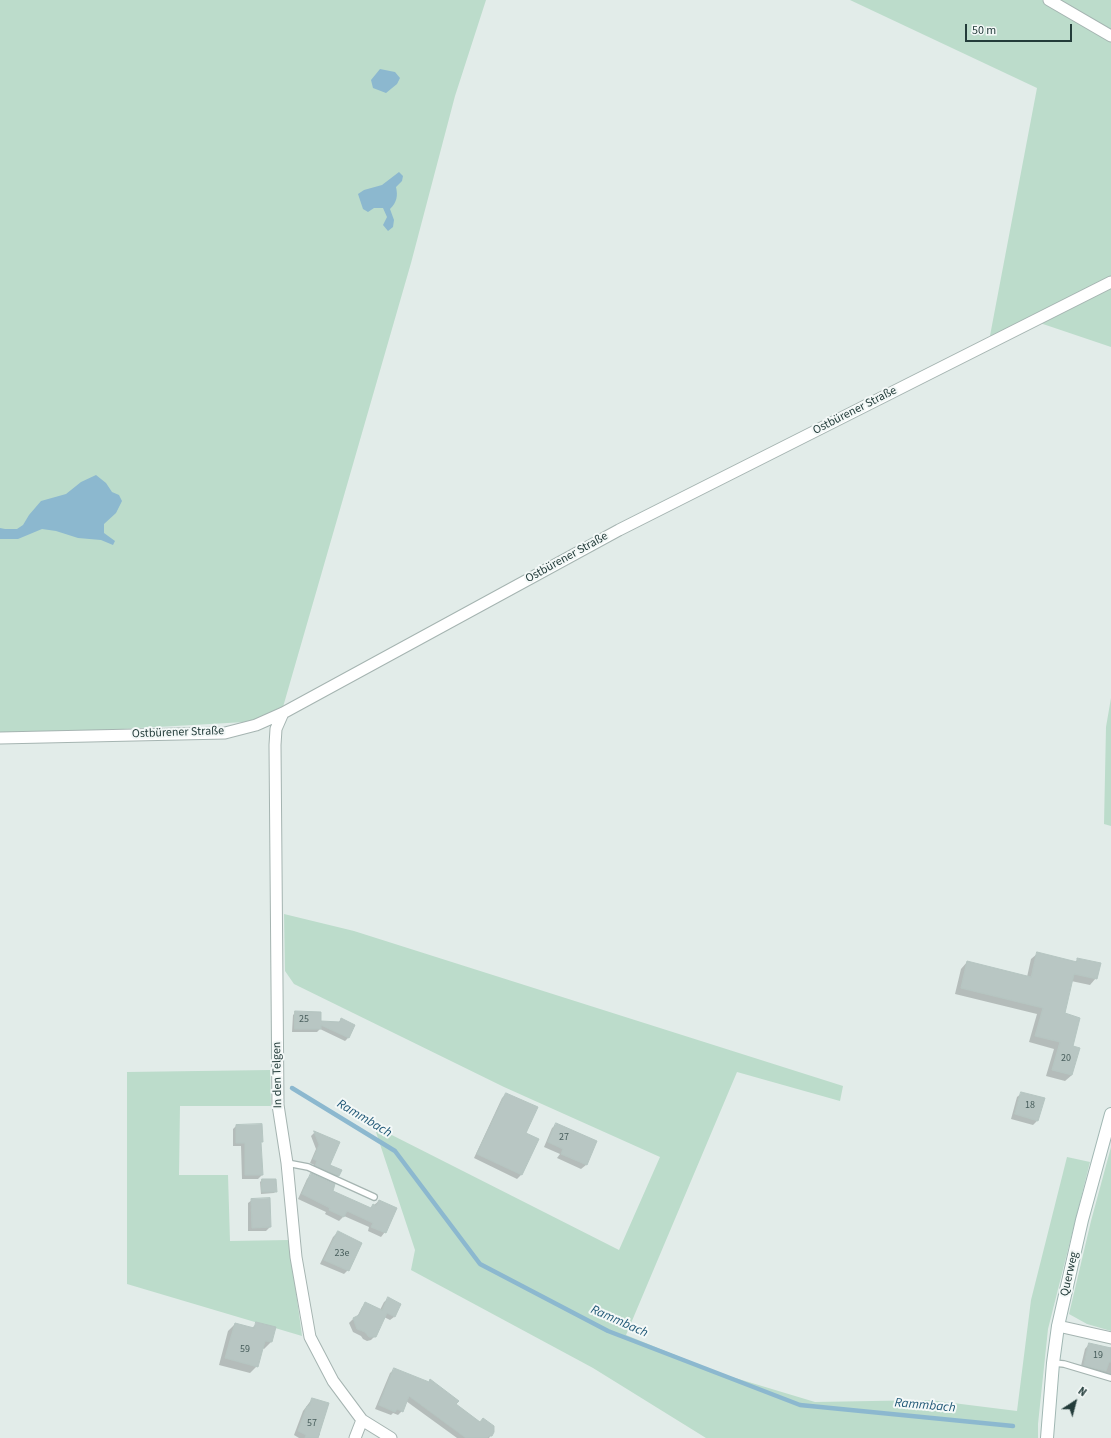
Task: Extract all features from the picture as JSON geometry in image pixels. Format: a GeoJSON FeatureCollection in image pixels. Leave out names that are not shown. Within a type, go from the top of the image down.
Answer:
{"type":"FeatureCollection","features":[{"type":"Feature","properties":{"kind":"street"},"geometry":{"type":"LineString","coordinates":[[1049,0],[1111,36]]}},
{"type":"Feature","properties":{"kind":"street","name":"Ostbürener Straße"},"geometry":{"type":"LineString","coordinates":[[0,738],[225,733],[256,725],[284,713],[619,530],[1111,282]]}},
{"type":"Feature","properties":{"kind":"street","name":"In den Telgen"},"geometry":{"type":"LineString","coordinates":[[284,713],[276,729],[275,745],[278,1105],[287,1163],[296,1257],[310,1337],[333,1382],[362,1420],[391,1438]]}},
{"type":"Feature","properties":{"kind":"street","name":"Querweg"},"geometry":{"type":"LineString","coordinates":[[1047,1438],[1053,1363],[1058,1326],[1082,1220],[1111,1114]]}},
{"type":"Feature","properties":{"kind":"street"},"geometry":{"type":"LineString","coordinates":[[1058,1326],[1111,1338]]}},
{"type":"Feature","properties":{"kind":"street"},"geometry":{"type":"LineString","coordinates":[[355,1438],[362,1420]]}},
{"type":"Feature","properties":{"kind":"lane"},"geometry":{"type":"LineString","coordinates":[[287,1163],[308,1168],[374,1197]]}},
{"type":"Feature","properties":{"kind":"lane"},"geometry":{"type":"LineString","coordinates":[[1053,1363],[1064,1364],[1111,1378]]}},
{"type":"Feature","properties":{"kind":"green space"},"geometry":{"type":"Polygon","coordinates":[[[0,0],[486,0],[455,96],[411,263],[283,707],[266,716],[245,722],[0,736],[0,0]]]}},
{"type":"Feature","properties":{"kind":"green space"},"geometry":{"type":"Polygon","coordinates":[[[850,0],[1042,0],[1111,41],[1111,279],[989,341],[1037,88],[850,0]]]}},
{"type":"Feature","properties":{"kind":"green space"},"geometry":{"type":"Polygon","coordinates":[[[1058,0],[1111,0],[1111,30],[1058,0]]]}},
{"type":"Feature","properties":{"kind":"green space"},"geometry":{"type":"Polygon","coordinates":[[[1111,285],[1111,347],[1037,322],[1111,285]]]}},
{"type":"Feature","properties":{"kind":"green space"},"geometry":{"type":"Polygon","coordinates":[[[1111,698],[1111,826],[1104,824],[1106,727],[1111,698]]]}},
{"type":"Feature","properties":{"kind":"green space"},"geometry":{"type":"Polygon","coordinates":[[[284,914],[354,931],[843,1086],[840,1101],[737,1072],[626,1335],[722,1374],[815,1402],[929,1400],[1017,1411],[1031,1300],[1067,1157],[1090,1162],[1048,1329],[1038,1424],[1038,1438],[706,1438],[593,1368],[411,1270],[415,1250],[374,1126],[619,1250],[660,1157],[504,1087],[294,984],[285,971],[284,914]]]}},
{"type":"Feature","properties":{"kind":"green space"},"geometry":{"type":"Polygon","coordinates":[[[270,1070],[271,1106],[180,1106],[179,1175],[228,1175],[230,1241],[289,1240],[302,1336],[127,1284],[127,1072],[270,1070]]]}},
{"type":"Feature","properties":{"kind":"green space"},"geometry":{"type":"Polygon","coordinates":[[[1111,1147],[1111,1331],[1087,1324],[1069,1314],[1091,1221],[1111,1147]]]}},
{"type":"Feature","properties":{"kind":"water"},"geometry":{"type":"Polygon","coordinates":[[[380,69],[395,72],[400,78],[397,84],[386,93],[373,88],[371,80],[380,69]]]}},
{"type":"Feature","properties":{"kind":"water"},"geometry":{"type":"Polygon","coordinates":[[[399,172],[403,176],[402,181],[396,187],[396,199],[390,209],[394,220],[393,227],[388,231],[383,225],[387,217],[383,208],[374,208],[368,212],[363,209],[358,194],[364,190],[382,185],[399,172]]]}},
{"type":"Feature","properties":{"kind":"water"},"geometry":{"type":"Polygon","coordinates":[[[96,475],[106,483],[112,492],[119,495],[122,501],[116,513],[104,524],[104,533],[115,541],[113,545],[101,540],[78,538],[56,531],[42,529],[18,539],[0,539],[0,528],[17,529],[23,525],[41,501],[66,494],[81,482],[96,475]]]}},
{"type":"Feature","properties":{"kind":"building"},"geometry":{"type":"Polygon","coordinates":[[[1037,952],[1077,962],[1077,958],[1101,963],[1097,979],[1074,974],[1065,1013],[1080,1018],[1073,1046],[1080,1048],[1072,1075],[1052,1070],[1060,1042],[1035,1036],[1043,1008],[961,988],[967,961],[1031,977],[1037,952]]]}},
{"type":"Feature","properties":{"kind":"building"},"geometry":{"type":"Polygon","coordinates":[[[295,1011],[321,1012],[321,1021],[340,1022],[341,1018],[355,1025],[349,1038],[321,1025],[321,1029],[295,1029],[295,1011]]]}},
{"type":"Feature","properties":{"kind":"building"},"geometry":{"type":"Polygon","coordinates":[[[1021,1092],[1045,1098],[1038,1121],[1015,1114],[1021,1092]]]}},
{"type":"Feature","properties":{"kind":"building"},"geometry":{"type":"Polygon","coordinates":[[[506,1093],[538,1107],[526,1133],[539,1139],[522,1175],[477,1154],[506,1093]]]}},
{"type":"Feature","properties":{"kind":"building"},"geometry":{"type":"Polygon","coordinates":[[[556,1123],[597,1141],[587,1165],[561,1154],[563,1149],[548,1142],[556,1123]]]}},
{"type":"Feature","properties":{"kind":"building"},"geometry":{"type":"Polygon","coordinates":[[[262,1124],[263,1142],[261,1142],[263,1175],[245,1175],[245,1143],[236,1143],[236,1125],[262,1124]]]}},
{"type":"Feature","properties":{"kind":"building"},"geometry":{"type":"Polygon","coordinates":[[[314,1131],[340,1142],[330,1165],[342,1170],[339,1176],[315,1166],[317,1161],[313,1159],[319,1145],[314,1131]]]}},
{"type":"Feature","properties":{"kind":"building"},"geometry":{"type":"Polygon","coordinates":[[[311,1173],[335,1184],[333,1191],[371,1208],[373,1204],[376,1206],[379,1200],[397,1208],[386,1233],[371,1227],[373,1223],[347,1211],[344,1217],[302,1194],[311,1173]]]}},
{"type":"Feature","properties":{"kind":"building"},"geometry":{"type":"Polygon","coordinates":[[[262,1179],[276,1179],[277,1192],[262,1192],[262,1179]]]}},
{"type":"Feature","properties":{"kind":"building"},"geometry":{"type":"Polygon","coordinates":[[[270,1198],[271,1227],[252,1228],[251,1199],[270,1198]]]}},
{"type":"Feature","properties":{"kind":"building"},"geometry":{"type":"Polygon","coordinates":[[[338,1231],[362,1243],[349,1271],[324,1260],[338,1231]]]}},
{"type":"Feature","properties":{"kind":"building"},"geometry":{"type":"Polygon","coordinates":[[[388,1297],[401,1304],[395,1317],[387,1313],[376,1337],[369,1337],[365,1332],[357,1329],[353,1318],[359,1315],[365,1302],[382,1310],[388,1297]]]}},
{"type":"Feature","properties":{"kind":"building"},"geometry":{"type":"Polygon","coordinates":[[[256,1322],[276,1327],[272,1342],[265,1341],[258,1367],[225,1358],[235,1323],[254,1328],[256,1322]]]}},
{"type":"Feature","properties":{"kind":"building"},"geometry":{"type":"Polygon","coordinates":[[[1089,1343],[1111,1348],[1111,1362],[1109,1362],[1106,1371],[1084,1366],[1089,1343]]]}},
{"type":"Feature","properties":{"kind":"building"},"geometry":{"type":"Polygon","coordinates":[[[394,1368],[429,1382],[430,1379],[459,1401],[456,1404],[480,1422],[483,1418],[494,1426],[492,1436],[487,1438],[466,1438],[409,1396],[403,1412],[397,1409],[395,1412],[379,1405],[394,1368]]]}},
{"type":"Feature","properties":{"kind":"building"},"geometry":{"type":"Polygon","coordinates":[[[312,1398],[329,1403],[318,1438],[305,1438],[306,1435],[298,1431],[307,1406],[309,1406],[312,1398]]]}},
{"type":"Feature","properties":{"kind":"waterway","name":"Rammbach"},"geometry":{"type":"LineString","coordinates":[[292,1088],[395,1151],[480,1264],[608,1331],[800,1405],[1013,1426]]}}]}
